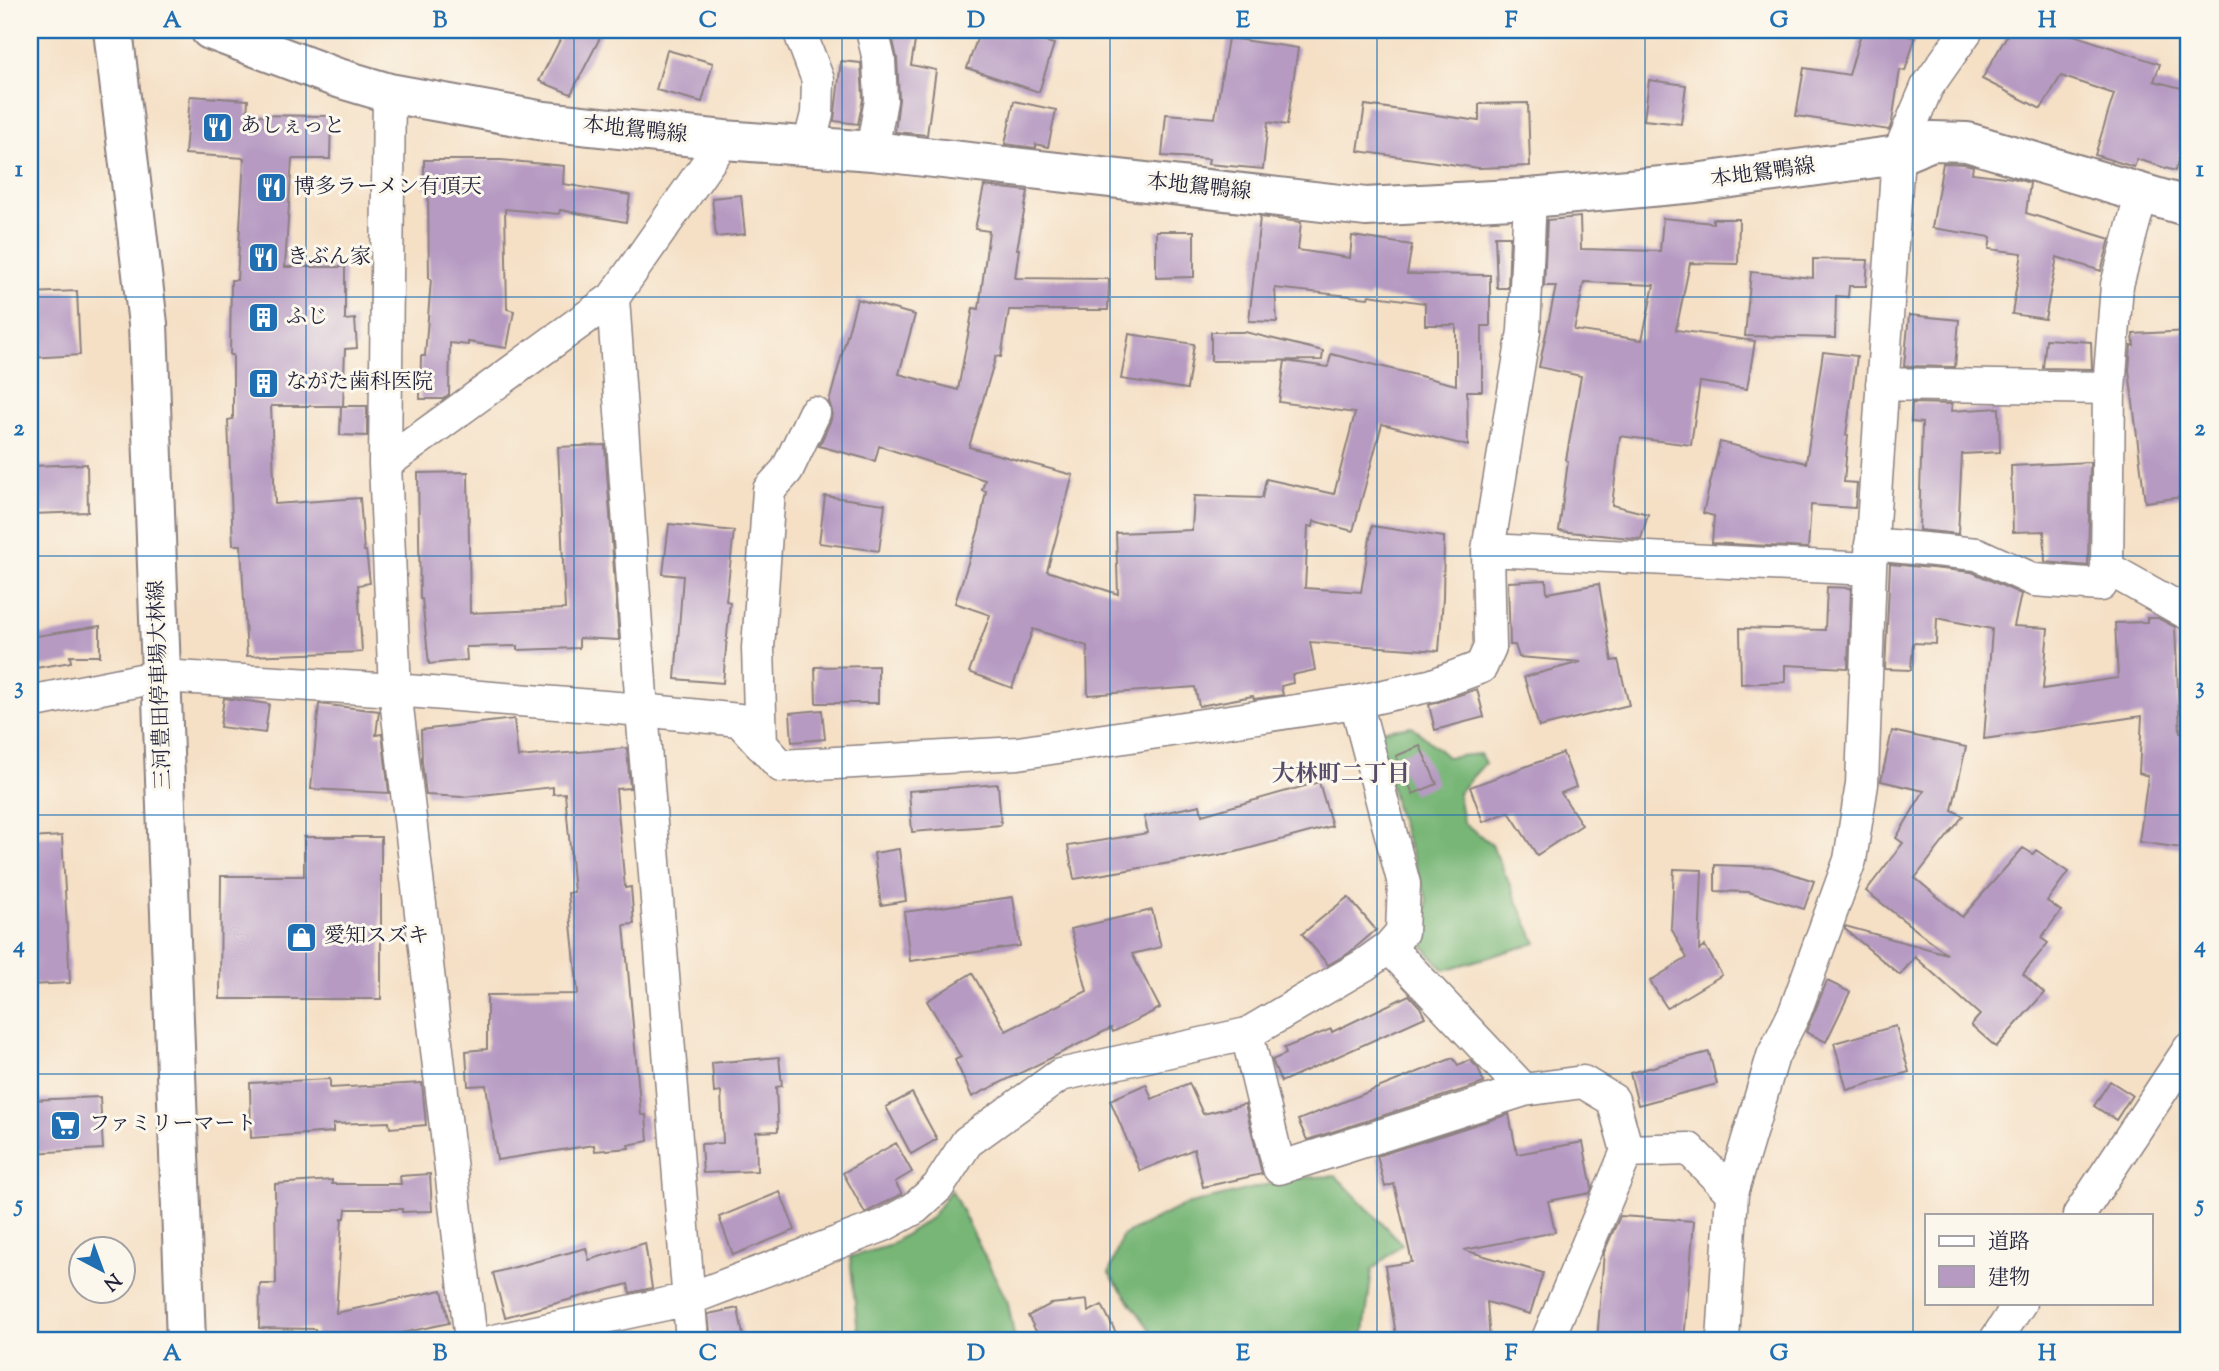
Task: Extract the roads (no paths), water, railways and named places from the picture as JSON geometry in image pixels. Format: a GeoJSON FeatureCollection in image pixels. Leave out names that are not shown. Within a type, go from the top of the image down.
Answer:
{"type":"FeatureCollection","features":[{"type":"Feature","properties":{"kind":"main road","name":"三河豊田停車場大林線"},"geometry":{"type":"LineString","coordinates":[[113,30],[148,324],[186,1341]]}},
{"type":"Feature","properties":{"kind":"main road","name":"本地鴛鴨線"},"geometry":{"type":"LineString","coordinates":[[210,30],[335,77],[389,93],[544,121],[842,149],[1366,207],[1530,198],[1695,183],[1898,155],[1931,141],[1967,142],[2189,207]]}},
{"type":"Feature","properties":{"kind":"street"},"geometry":{"type":"LineString","coordinates":[[799,30],[818,80],[817,114],[842,149],[881,100],[879,60],[872,30]]}},
{"type":"Feature","properties":{"kind":"street"},"geometry":{"type":"LineString","coordinates":[[1723,1341],[1732,1193],[1773,1056],[1795,1012],[1850,860],[1862,784],[1870,556],[1898,155],[1927,87],[1967,30]]}},
{"type":"Feature","properties":{"kind":"street"},"geometry":{"type":"LineString","coordinates":[[389,93],[385,464],[395,690],[471,1341]]}},
{"type":"Feature","properties":{"kind":"street"},"geometry":{"type":"LineString","coordinates":[[385,464],[613,298],[724,140]]}},
{"type":"Feature","properties":{"kind":"street"},"geometry":{"type":"LineString","coordinates":[[1488,550],[1870,556],[1978,554],[2034,580],[2101,585],[2107,568],[2109,388],[2116,285],[2142,192]]}},
{"type":"Feature","properties":{"kind":"street"},"geometry":{"type":"LineString","coordinates":[[30,702],[161,676],[395,690],[642,710],[739,720],[781,766],[1018,753],[1356,702],[1433,685],[1481,667],[1490,647],[1488,550],[1524,331],[1530,198]]}},
{"type":"Feature","properties":{"kind":"street"},"geometry":{"type":"LineString","coordinates":[[613,298],[642,710],[692,1341]]}},
{"type":"Feature","properties":{"kind":"street"},"geometry":{"type":"LineString","coordinates":[[1882,384],[2109,388]]}},
{"type":"Feature","properties":{"kind":"street"},"geometry":{"type":"LineString","coordinates":[[761,745],[758,648],[769,489],[787,470],[814,413]]}},
{"type":"Feature","properties":{"kind":"street"},"geometry":{"type":"LineString","coordinates":[[2107,568],[2189,614]]}},
{"type":"Feature","properties":{"kind":"street"},"geometry":{"type":"LineString","coordinates":[[494,1341],[689,1299],[884,1225],[915,1208],[938,1187],[967,1142],[1060,1075],[1247,1034],[1364,965],[1389,947],[1402,932],[1404,884],[1356,702]]}},
{"type":"Feature","properties":{"kind":"street"},"geometry":{"type":"LineString","coordinates":[[1389,947],[1524,1090]]}},
{"type":"Feature","properties":{"kind":"street"},"geometry":{"type":"LineString","coordinates":[[1247,1034],[1279,1168],[1524,1090],[1583,1082],[1613,1100],[1627,1151],[1547,1341]]}},
{"type":"Feature","properties":{"kind":"street"},"geometry":{"type":"LineString","coordinates":[[2079,1214],[2189,1049]]}},
{"type":"Feature","properties":{"kind":"street"},"geometry":{"type":"LineString","coordinates":[[1627,1151],[1689,1149],[1732,1193]]}},
{"type":"Feature","properties":{"kind":"street"},"geometry":{"type":"LineString","coordinates":[[1995,1341],[2019,1304]]}},
{"type":"Feature","properties":{"kind":"place","name":"あしぇっと"},"geometry":{"type":"Point","coordinates":[217,127]}},
{"type":"Feature","properties":{"kind":"place","name":"博多ラーメン有頂天"},"geometry":{"type":"Point","coordinates":[271,188]}},
{"type":"Feature","properties":{"kind":"place","name":"きぶん家"},"geometry":{"type":"Point","coordinates":[264,258]}},
{"type":"Feature","properties":{"kind":"place","name":"ふじ"},"geometry":{"type":"Point","coordinates":[263,318]}},
{"type":"Feature","properties":{"kind":"place","name":"ながた歯科医院"},"geometry":{"type":"Point","coordinates":[263,383]}},
{"type":"Feature","properties":{"kind":"place","name":"愛知スズキ"},"geometry":{"type":"Point","coordinates":[301,937]}},
{"type":"Feature","properties":{"kind":"place","name":"ファミリーマート"},"geometry":{"type":"Point","coordinates":[66,1125]}},
{"type":"Feature","properties":{"kind":"district","name":"大林町二丁目"},"geometry":{"type":"Point","coordinates":[1341,775]}}]}
